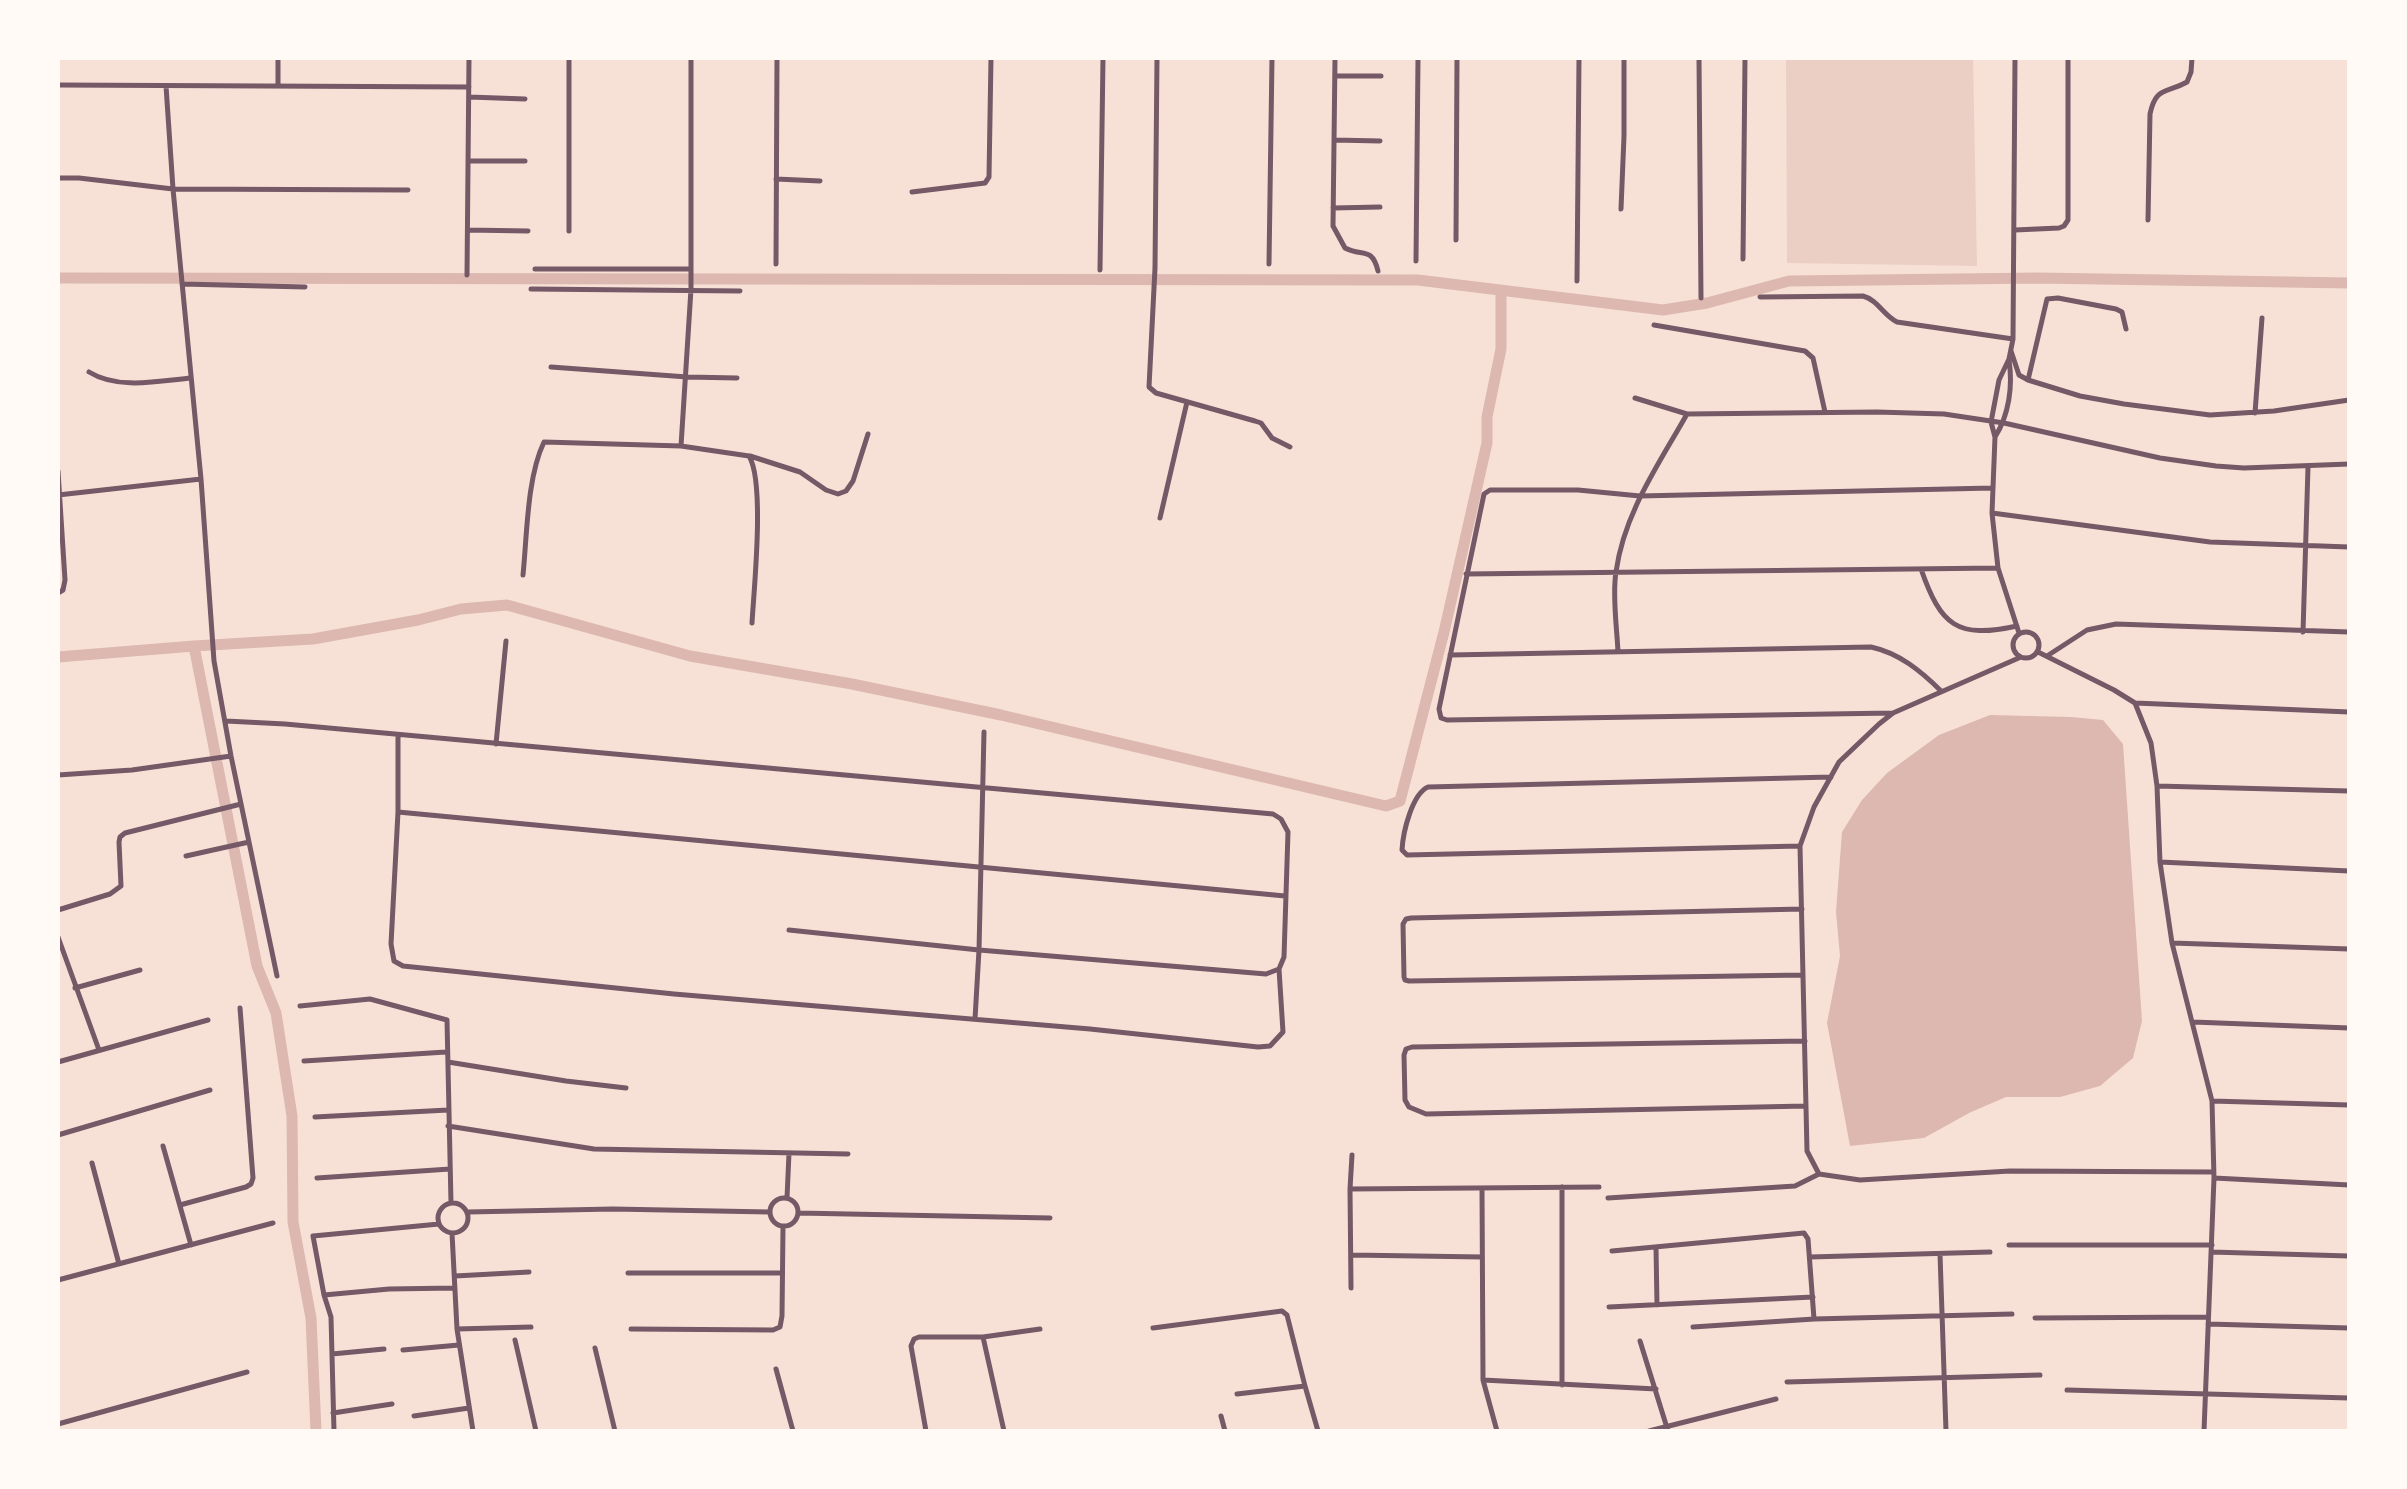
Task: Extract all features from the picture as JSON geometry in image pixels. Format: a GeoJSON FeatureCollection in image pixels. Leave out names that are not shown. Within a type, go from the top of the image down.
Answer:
{"type":"FeatureCollection","features":[{"type":"Feature","properties":{"kind":"street"},"geometry":{"type":"LineString","coordinates":[[278,58],[278,86]]}},
{"type":"Feature","properties":{"kind":"street"},"geometry":{"type":"LineString","coordinates":[[467,275],[469,58]]}},
{"type":"Feature","properties":{"kind":"street"},"geometry":{"type":"LineString","coordinates":[[569,58],[569,231]]}},
{"type":"Feature","properties":{"kind":"street"},"geometry":{"type":"LineString","coordinates":[[681,446],[691,290],[691,58]]}},
{"type":"Feature","properties":{"kind":"street"},"geometry":{"type":"LineString","coordinates":[[776,264],[777,58]]}},
{"type":"Feature","properties":{"kind":"street"},"geometry":{"type":"LineString","coordinates":[[912,192],[985,183],[989,177],[991,58]]}},
{"type":"Feature","properties":{"kind":"street"},"geometry":{"type":"LineString","coordinates":[[1100,270],[1103,58]]}},
{"type":"Feature","properties":{"kind":"street"},"geometry":{"type":"LineString","coordinates":[[1157,58],[1155,268],[1149,387],[1156,393],[1261,423],[1272,438],[1290,447]]}},
{"type":"Feature","properties":{"kind":"street"},"geometry":{"type":"LineString","coordinates":[[1269,264],[1272,58]]}},
{"type":"Feature","properties":{"kind":"street"},"geometry":{"type":"LineString","coordinates":[[1335,58],[1333,226],[1347,250],[1372,255],[1378,271]]}},
{"type":"Feature","properties":{"kind":"street"},"geometry":{"type":"LineString","coordinates":[[1416,261],[1418,58]]}},
{"type":"Feature","properties":{"kind":"street"},"geometry":{"type":"LineString","coordinates":[[1456,240],[1457,58]]}},
{"type":"Feature","properties":{"kind":"street"},"geometry":{"type":"LineString","coordinates":[[1577,281],[1579,58]]}},
{"type":"Feature","properties":{"kind":"street"},"geometry":{"type":"LineString","coordinates":[[1621,209],[1624,58]]}},
{"type":"Feature","properties":{"kind":"street"},"geometry":{"type":"LineString","coordinates":[[1699,58],[1701,298]]}},
{"type":"Feature","properties":{"kind":"street"},"geometry":{"type":"LineString","coordinates":[[1743,259],[1745,58]]}},
{"type":"Feature","properties":{"kind":"street"},"geometry":{"type":"LineString","coordinates":[[2015,58],[2013,339],[2009,359],[1999,380],[1991,422],[1995,437],[1992,513],[1998,568],[2019,633],[2013,643],[2016,654],[2021,657]]}},
{"type":"Feature","properties":{"kind":"street"},"geometry":{"type":"LineString","coordinates":[[2014,230],[2059,228],[2068,220],[2068,58]]}},
{"type":"Feature","properties":{"kind":"street"},"geometry":{"type":"LineString","coordinates":[[2148,220],[2150,114],[2155,96],[2187,82],[2192,58]]}},
{"type":"Feature","properties":{"kind":"street"},"geometry":{"type":"LineString","coordinates":[[1335,76],[1381,76]]}},
{"type":"Feature","properties":{"kind":"street"},"geometry":{"type":"LineString","coordinates":[[58,85],[469,87]]}},
{"type":"Feature","properties":{"kind":"street"},"geometry":{"type":"LineString","coordinates":[[166,86],[214,661],[226,721],[228,757],[277,976]]}},
{"type":"Feature","properties":{"kind":"street"},"geometry":{"type":"LineString","coordinates":[[469,97],[525,99]]}},
{"type":"Feature","properties":{"kind":"street"},"geometry":{"type":"LineString","coordinates":[[1334,140],[1380,141]]}},
{"type":"Feature","properties":{"kind":"street"},"geometry":{"type":"LineString","coordinates":[[468,161],[525,161]]}},
{"type":"Feature","properties":{"kind":"street"},"geometry":{"type":"LineString","coordinates":[[58,178],[173,189],[408,190]]}},
{"type":"Feature","properties":{"kind":"street"},"geometry":{"type":"LineString","coordinates":[[776,179],[820,181]]}},
{"type":"Feature","properties":{"kind":"street"},"geometry":{"type":"LineString","coordinates":[[1333,208],[1380,207]]}},
{"type":"Feature","properties":{"kind":"street"},"geometry":{"type":"LineString","coordinates":[[468,230],[528,231]]}},
{"type":"Feature","properties":{"kind":"street"},"geometry":{"type":"LineString","coordinates":[[535,269],[691,271]]}},
{"type":"Feature","properties":{"kind":"street"},"geometry":{"type":"LineString","coordinates":[[182,282],[305,287]]}},
{"type":"Feature","properties":{"kind":"street"},"geometry":{"type":"LineString","coordinates":[[531,289],[740,291]]}},
{"type":"Feature","properties":{"kind":"street"},"geometry":{"type":"LineString","coordinates":[[1760,297],[1863,296],[1876,302],[1886,315],[1897,322],[2013,339]]}},
{"type":"Feature","properties":{"kind":"street"},"geometry":{"type":"LineString","coordinates":[[2028,380],[2047,299],[2058,298],[2116,309],[2122,312],[2126,329]]}},
{"type":"Feature","properties":{"kind":"street"},"geometry":{"type":"LineString","coordinates":[[2255,413],[2262,318]]}},
{"type":"Feature","properties":{"kind":"street"},"geometry":{"type":"LineString","coordinates":[[1654,325],[1805,351],[1813,358],[1825,412]]}},
{"type":"Feature","properties":{"kind":"street"},"geometry":{"type":"LineString","coordinates":[[2011,350],[2019,375],[2028,380],[2080,396],[2124,404],[2210,415],[2255,413],[2349,400]]}},
{"type":"Feature","properties":{"kind":"street"},"geometry":{"type":"LineString","coordinates":[[1995,437],[2004,423],[2011,375],[2009,359]]}},
{"type":"Feature","properties":{"kind":"street"},"geometry":{"type":"LineString","coordinates":[[551,367],[737,378]]}},
{"type":"Feature","properties":{"kind":"street"},"geometry":{"type":"LineString","coordinates":[[89,372],[100,378],[123,381],[191,378]]}},
{"type":"Feature","properties":{"kind":"street"},"geometry":{"type":"LineString","coordinates":[[1635,398],[1687,414],[1944,414],[2004,423],[2160,458],[2244,468],[2349,464]]}},
{"type":"Feature","properties":{"kind":"street"},"geometry":{"type":"LineString","coordinates":[[1160,518],[1187,402]]}},
{"type":"Feature","properties":{"kind":"street"},"geometry":{"type":"LineString","coordinates":[[1618,652],[1615,573],[1627,526],[1640,496],[1687,414]]}},
{"type":"Feature","properties":{"kind":"street"},"geometry":{"type":"LineString","coordinates":[[523,575],[533,484],[538,453],[544,442],[681,446],[749,456],[800,472],[826,490],[838,494],[846,491],[853,481],[868,434]]}},
{"type":"Feature","properties":{"kind":"street"},"geometry":{"type":"LineString","coordinates":[[749,456],[755,465],[757,522],[752,623]]}},
{"type":"Feature","properties":{"kind":"street"},"geometry":{"type":"LineString","coordinates":[[2303,632],[2308,467]]}},
{"type":"Feature","properties":{"kind":"street"},"geometry":{"type":"LineString","coordinates":[[58,471],[65,585],[58,593]]}},
{"type":"Feature","properties":{"kind":"street"},"geometry":{"type":"LineString","coordinates":[[59,495],[201,479]]}},
{"type":"Feature","properties":{"kind":"street"},"geometry":{"type":"LineString","coordinates":[[1893,713],[1441,718],[1439,713],[1466,574],[1486,492],[1578,490],[1640,496],[1992,488]]}},
{"type":"Feature","properties":{"kind":"street"},"geometry":{"type":"LineString","coordinates":[[1992,513],[2210,542],[2349,547]]}},
{"type":"Feature","properties":{"kind":"street"},"geometry":{"type":"LineString","coordinates":[[1466,574],[1998,568]]}},
{"type":"Feature","properties":{"kind":"street"},"geometry":{"type":"LineString","coordinates":[[1921,569],[1939,611],[1964,630],[1982,632],[2017,626]]}},
{"type":"Feature","properties":{"kind":"street"},"geometry":{"type":"LineString","coordinates":[[2047,656],[2087,630],[2116,624],[2349,632]]}},
{"type":"Feature","properties":{"kind":"street"},"geometry":{"type":"LineString","coordinates":[[1819,1174],[1807,1151],[1800,846],[1814,807],[1839,762],[1893,713],[2038,652],[2040,646],[2036,635],[2019,633]]}},
{"type":"Feature","properties":{"kind":"street"},"geometry":{"type":"LineString","coordinates":[[496,744],[506,641]]}},
{"type":"Feature","properties":{"kind":"street"},"geometry":{"type":"LineString","coordinates":[[1450,655],[1871,647],[1887,651],[1913,666],[1941,691]]}},
{"type":"Feature","properties":{"kind":"street"},"geometry":{"type":"LineString","coordinates":[[2038,652],[2135,703],[2349,712]]}},
{"type":"Feature","properties":{"kind":"street"},"geometry":{"type":"LineString","coordinates":[[2135,703],[2151,743],[2157,786],[2160,862],[2172,943],[2212,1101],[2214,1175],[2204,1431]]}},
{"type":"Feature","properties":{"kind":"street"},"geometry":{"type":"LineString","coordinates":[[226,721],[285,724],[1273,814],[1281,819],[1288,832],[1284,957],[1279,969],[1283,1032],[1270,1046],[1245,1046],[403,966],[394,961],[391,944],[398,812],[398,735]]}},
{"type":"Feature","properties":{"kind":"street"},"geometry":{"type":"LineString","coordinates":[[975,1019],[984,732]]}},
{"type":"Feature","properties":{"kind":"street"},"geometry":{"type":"LineString","coordinates":[[58,775],[132,770],[228,757]]}},
{"type":"Feature","properties":{"kind":"street"},"geometry":{"type":"LineString","coordinates":[[1800,846],[1407,855],[1402,850],[1417,795],[1428,787],[1831,777]]}},
{"type":"Feature","properties":{"kind":"street"},"geometry":{"type":"LineString","coordinates":[[2157,786],[2349,791]]}},
{"type":"Feature","properties":{"kind":"street"},"geometry":{"type":"LineString","coordinates":[[58,910],[117,891],[121,882],[119,842],[125,833],[239,804]]}},
{"type":"Feature","properties":{"kind":"street"},"geometry":{"type":"LineString","coordinates":[[398,812],[1286,896]]}},
{"type":"Feature","properties":{"kind":"street"},"geometry":{"type":"LineString","coordinates":[[186,856],[247,842]]}},
{"type":"Feature","properties":{"kind":"street"},"geometry":{"type":"LineString","coordinates":[[2160,862],[2349,871]]}},
{"type":"Feature","properties":{"kind":"street"},"geometry":{"type":"LineString","coordinates":[[1802,909],[1406,919],[1403,924],[1405,980],[1803,975]]}},
{"type":"Feature","properties":{"kind":"street"},"geometry":{"type":"LineString","coordinates":[[789,930],[979,950],[1266,974],[1279,969]]}},
{"type":"Feature","properties":{"kind":"street"},"geometry":{"type":"LineString","coordinates":[[58,937],[99,1050]]}},
{"type":"Feature","properties":{"kind":"street"},"geometry":{"type":"LineString","coordinates":[[2172,943],[2349,949]]}},
{"type":"Feature","properties":{"kind":"street"},"geometry":{"type":"LineString","coordinates":[[75,988],[140,970]]}},
{"type":"Feature","properties":{"kind":"street"},"geometry":{"type":"LineString","coordinates":[[300,1006],[370,999],[447,1020],[451,1203]]}},
{"type":"Feature","properties":{"kind":"street"},"geometry":{"type":"LineString","coordinates":[[180,1205],[246,1187],[253,1178],[240,1008]]}},
{"type":"Feature","properties":{"kind":"street"},"geometry":{"type":"LineString","coordinates":[[58,1062],[208,1020]]}},
{"type":"Feature","properties":{"kind":"street"},"geometry":{"type":"LineString","coordinates":[[2193,1022],[2349,1028]]}},
{"type":"Feature","properties":{"kind":"street"},"geometry":{"type":"LineString","coordinates":[[1805,1041],[1412,1047],[1406,1049],[1404,1055],[1406,1105],[1426,1114],[1806,1106]]}},
{"type":"Feature","properties":{"kind":"street"},"geometry":{"type":"LineString","coordinates":[[304,1061],[446,1052]]}},
{"type":"Feature","properties":{"kind":"street"},"geometry":{"type":"LineString","coordinates":[[448,1062],[626,1088]]}},
{"type":"Feature","properties":{"kind":"street"},"geometry":{"type":"LineString","coordinates":[[58,1135],[210,1090]]}},
{"type":"Feature","properties":{"kind":"street"},"geometry":{"type":"LineString","coordinates":[[2212,1101],[2349,1105]]}},
{"type":"Feature","properties":{"kind":"street"},"geometry":{"type":"LineString","coordinates":[[315,1117],[448,1110]]}},
{"type":"Feature","properties":{"kind":"street"},"geometry":{"type":"LineString","coordinates":[[448,1126],[594,1149],[848,1154]]}},
{"type":"Feature","properties":{"kind":"street"},"geometry":{"type":"LineString","coordinates":[[163,1146],[191,1245]]}},
{"type":"Feature","properties":{"kind":"street"},"geometry":{"type":"LineString","coordinates":[[787,1198],[789,1153]]}},
{"type":"Feature","properties":{"kind":"street"},"geometry":{"type":"LineString","coordinates":[[1351,1288],[1352,1155]]}},
{"type":"Feature","properties":{"kind":"street"},"geometry":{"type":"LineString","coordinates":[[92,1163],[119,1264]]}},
{"type":"Feature","properties":{"kind":"street"},"geometry":{"type":"LineString","coordinates":[[317,1178],[450,1169]]}},
{"type":"Feature","properties":{"kind":"street"},"geometry":{"type":"LineString","coordinates":[[1608,1198],[1795,1186],[1819,1174],[1860,1180],[2010,1171],[2214,1175],[2349,1185]]}},
{"type":"Feature","properties":{"kind":"street"},"geometry":{"type":"LineString","coordinates":[[1562,1187],[1562,1385]]}},
{"type":"Feature","properties":{"kind":"street"},"geometry":{"type":"LineString","coordinates":[[1350,1189],[1599,1187]]}},
{"type":"Feature","properties":{"kind":"street"},"geometry":{"type":"LineString","coordinates":[[1482,1188],[1483,1380],[1497,1431]]}},
{"type":"Feature","properties":{"kind":"street"},"geometry":{"type":"LineString","coordinates":[[769,1212],[773,1203],[787,1198]]}},
{"type":"Feature","properties":{"kind":"street"},"geometry":{"type":"LineString","coordinates":[[769,1212],[775,1224],[783,1227],[795,1221],[798,1213],[795,1203],[787,1198]]}},
{"type":"Feature","properties":{"kind":"street"},"geometry":{"type":"LineString","coordinates":[[451,1203],[463,1206],[468,1212],[466,1227],[459,1232],[444,1230],[439,1224],[441,1209],[451,1203]]}},
{"type":"Feature","properties":{"kind":"street"},"geometry":{"type":"LineString","coordinates":[[468,1212],[613,1209],[769,1212]]}},
{"type":"Feature","properties":{"kind":"street"},"geometry":{"type":"LineString","coordinates":[[798,1213],[1050,1218]]}},
{"type":"Feature","properties":{"kind":"street"},"geometry":{"type":"LineString","coordinates":[[58,1280],[273,1223]]}},
{"type":"Feature","properties":{"kind":"street"},"geometry":{"type":"LineString","coordinates":[[334,1431],[331,1317],[313,1236],[439,1224]]}},
{"type":"Feature","properties":{"kind":"street"},"geometry":{"type":"LineString","coordinates":[[631,1329],[773,1330],[780,1327],[783,1227]]}},
{"type":"Feature","properties":{"kind":"street"},"geometry":{"type":"LineString","coordinates":[[452,1233],[457,1329],[473,1431]]}},
{"type":"Feature","properties":{"kind":"street"},"geometry":{"type":"LineString","coordinates":[[1612,1251],[1804,1233],[1808,1239],[1814,1319]]}},
{"type":"Feature","properties":{"kind":"street"},"geometry":{"type":"LineString","coordinates":[[2009,1245],[2211,1249],[2349,1256]]}},
{"type":"Feature","properties":{"kind":"street"},"geometry":{"type":"LineString","coordinates":[[1656,1247],[1657,1305]]}},
{"type":"Feature","properties":{"kind":"street"},"geometry":{"type":"LineString","coordinates":[[1810,1257],[1990,1252]]}},
{"type":"Feature","properties":{"kind":"street"},"geometry":{"type":"LineString","coordinates":[[1940,1254],[1946,1431]]}},
{"type":"Feature","properties":{"kind":"street"},"geometry":{"type":"LineString","coordinates":[[1351,1255],[1482,1257]]}},
{"type":"Feature","properties":{"kind":"street"},"geometry":{"type":"LineString","coordinates":[[455,1276],[529,1272]]}},
{"type":"Feature","properties":{"kind":"street"},"geometry":{"type":"LineString","coordinates":[[628,1273],[782,1273]]}},
{"type":"Feature","properties":{"kind":"street"},"geometry":{"type":"LineString","coordinates":[[324,1295],[389,1289],[455,1288]]}},
{"type":"Feature","properties":{"kind":"street"},"geometry":{"type":"LineString","coordinates":[[1609,1307],[1813,1297]]}},
{"type":"Feature","properties":{"kind":"street"},"geometry":{"type":"LineString","coordinates":[[1153,1328],[1282,1311],[1287,1315],[1318,1431]]}},
{"type":"Feature","properties":{"kind":"street"},"geometry":{"type":"LineString","coordinates":[[1693,1327],[1814,1319],[2012,1314]]}},
{"type":"Feature","properties":{"kind":"street"},"geometry":{"type":"LineString","coordinates":[[2035,1318],[2208,1321],[2349,1328]]}},
{"type":"Feature","properties":{"kind":"street"},"geometry":{"type":"LineString","coordinates":[[457,1329],[531,1327]]}},
{"type":"Feature","properties":{"kind":"street"},"geometry":{"type":"LineString","coordinates":[[926,1431],[911,1346],[914,1339],[983,1337],[1040,1329]]}},
{"type":"Feature","properties":{"kind":"street"},"geometry":{"type":"LineString","coordinates":[[983,1337],[1004,1431]]}},
{"type":"Feature","properties":{"kind":"street"},"geometry":{"type":"LineString","coordinates":[[515,1340],[536,1431]]}},
{"type":"Feature","properties":{"kind":"street"},"geometry":{"type":"LineString","coordinates":[[1640,1341],[1667,1428]]}},
{"type":"Feature","properties":{"kind":"street"},"geometry":{"type":"LineString","coordinates":[[403,1350],[459,1345]]}},
{"type":"Feature","properties":{"kind":"street"},"geometry":{"type":"LineString","coordinates":[[595,1348],[615,1431]]}},
{"type":"Feature","properties":{"kind":"street"},"geometry":{"type":"LineString","coordinates":[[332,1354],[384,1349]]}},
{"type":"Feature","properties":{"kind":"street"},"geometry":{"type":"LineString","coordinates":[[776,1369],[793,1431]]}},
{"type":"Feature","properties":{"kind":"street"},"geometry":{"type":"LineString","coordinates":[[58,1424],[247,1372]]}},
{"type":"Feature","properties":{"kind":"street"},"geometry":{"type":"LineString","coordinates":[[1787,1382],[2040,1375]]}},
{"type":"Feature","properties":{"kind":"street"},"geometry":{"type":"LineString","coordinates":[[1483,1380],[1656,1389]]}},
{"type":"Feature","properties":{"kind":"street"},"geometry":{"type":"LineString","coordinates":[[1237,1394],[1305,1386]]}},
{"type":"Feature","properties":{"kind":"street"},"geometry":{"type":"LineString","coordinates":[[2067,1390],[2349,1398]]}},
{"type":"Feature","properties":{"kind":"street"},"geometry":{"type":"LineString","coordinates":[[1649,1431],[1776,1399]]}},
{"type":"Feature","properties":{"kind":"street"},"geometry":{"type":"LineString","coordinates":[[333,1413],[392,1404]]}},
{"type":"Feature","properties":{"kind":"street"},"geometry":{"type":"LineString","coordinates":[[414,1416],[469,1408]]}},
{"type":"Feature","properties":{"kind":"street"},"geometry":{"type":"LineString","coordinates":[[1221,1416],[1225,1431]]}},
{"type":"Feature","properties":{"kind":"street"},"geometry":{"type":"LineString","coordinates":[[71,1420],[74,1431]]}},
{"type":"Feature","properties":{"kind":"shaded area"},"geometry":{"type":"Polygon","coordinates":[[[1786,58],[1973,58],[1977,266],[1787,263],[1786,58]]]}},
{"type":"Feature","properties":{"kind":"shaded area"},"geometry":{"type":"Polygon","coordinates":[[[1990,715],[2103,720],[2123,744],[2142,1021],[2133,1058],[2100,1086],[2060,1097],[2006,1097],[1924,1138],[1850,1146],[1827,1023],[1840,956],[1836,912],[1842,832],[1862,800],[1887,773],[1939,735],[1990,715]]]}},
{"type":"Feature","properties":{"kind":"waterway"},"geometry":{"type":"LineString","coordinates":[[58,278],[1418,280],[1663,310],[1707,303],[1789,281],[2039,278],[2349,283]]}},
{"type":"Feature","properties":{"kind":"waterway"},"geometry":{"type":"LineString","coordinates":[[194,646],[313,639],[461,609],[507,605],[690,656],[852,684],[1001,715],[1386,806],[1400,801],[1444,632],[1487,443],[1487,417],[1501,349],[1501,290]]}},
{"type":"Feature","properties":{"kind":"waterway"},"geometry":{"type":"LineString","coordinates":[[58,657],[194,646],[257,966],[276,1013],[292,1116],[293,1222],[311,1318],[316,1431]]}}]}
